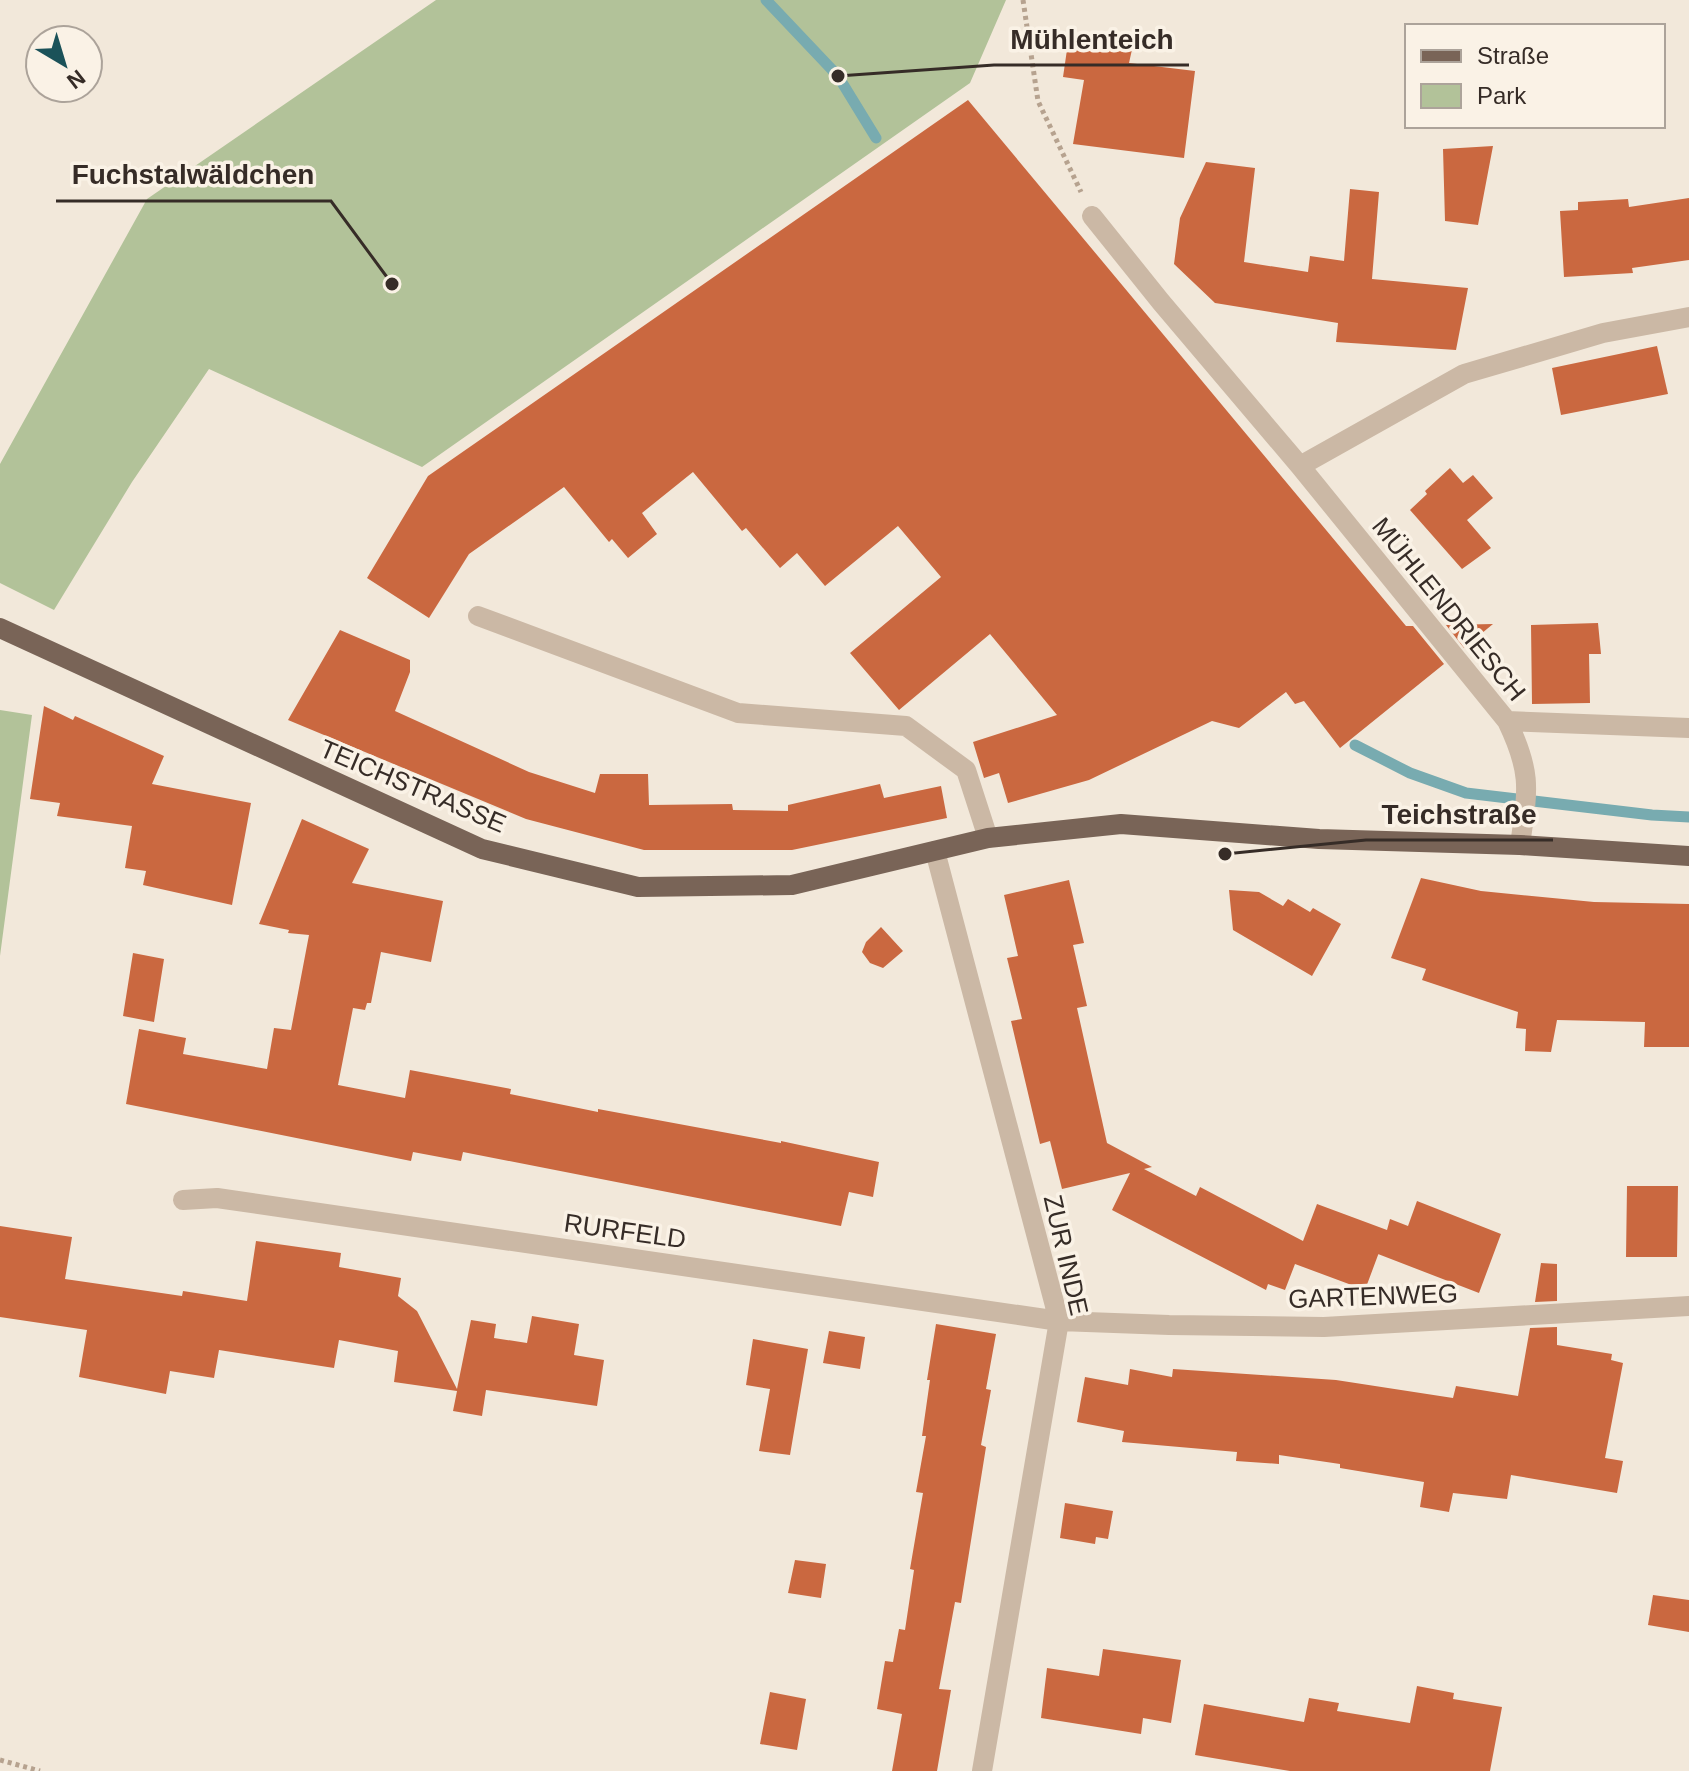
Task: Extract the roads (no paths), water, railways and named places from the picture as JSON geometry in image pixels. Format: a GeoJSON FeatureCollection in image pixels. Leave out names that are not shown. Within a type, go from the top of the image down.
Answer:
{"type":"FeatureCollection","features":[{"type":"Feature","properties":{"kind":"main road","name":"TEICHSTRASSE"},"geometry":{"type":"LineString","coordinates":[[0,628],[482,849],[638,887],[792,885],[988,838],[1121,824],[1319,839],[1520,845],[1689,856]]}},
{"type":"Feature","properties":{"kind":"street","name":"MÜHLENDRIESCH"},"geometry":{"type":"LineString","coordinates":[[1092,216],[1507,721],[1523,754],[1528,790],[1520,845]]}},
{"type":"Feature","properties":{"kind":"street"},"geometry":{"type":"LineString","coordinates":[[1300,466],[1464,374],[1603,333],[1689,317]]}},
{"type":"Feature","properties":{"kind":"street"},"geometry":{"type":"LineString","coordinates":[[478,616],[738,713],[906,726],[966,770],[988,838]]}},
{"type":"Feature","properties":{"kind":"street"},"geometry":{"type":"LineString","coordinates":[[1507,721],[1689,728]]}},
{"type":"Feature","properties":{"kind":"street","name":"ZUR INDE"},"geometry":{"type":"LineString","coordinates":[[935,851],[1059,1321],[982,1771]]}},
{"type":"Feature","properties":{"kind":"street","name":"RURFELD"},"geometry":{"type":"LineString","coordinates":[[183,1200],[217,1198],[1059,1321]]}},
{"type":"Feature","properties":{"kind":"street","name":"GARTENWEG"},"geometry":{"type":"LineString","coordinates":[[1059,1321],[1324,1327],[1689,1306]]}},
{"type":"Feature","properties":{"kind":"waterway"},"geometry":{"type":"LineString","coordinates":[[766,0],[838,76],[876,138]]}},
{"type":"Feature","properties":{"kind":"waterway"},"geometry":{"type":"LineString","coordinates":[[1355,745],[1410,773],[1466,793],[1689,817]]}},
{"type":"Feature","properties":{"kind":"place","name":"Mühlenteich"},"geometry":{"type":"Point","coordinates":[838,76]}},
{"type":"Feature","properties":{"kind":"place","name":"Fuchstalwäldchen"},"geometry":{"type":"Point","coordinates":[392,284]}},
{"type":"Feature","properties":{"kind":"place","name":"Teichstraße"},"geometry":{"type":"Point","coordinates":[1225,854]}}]}
